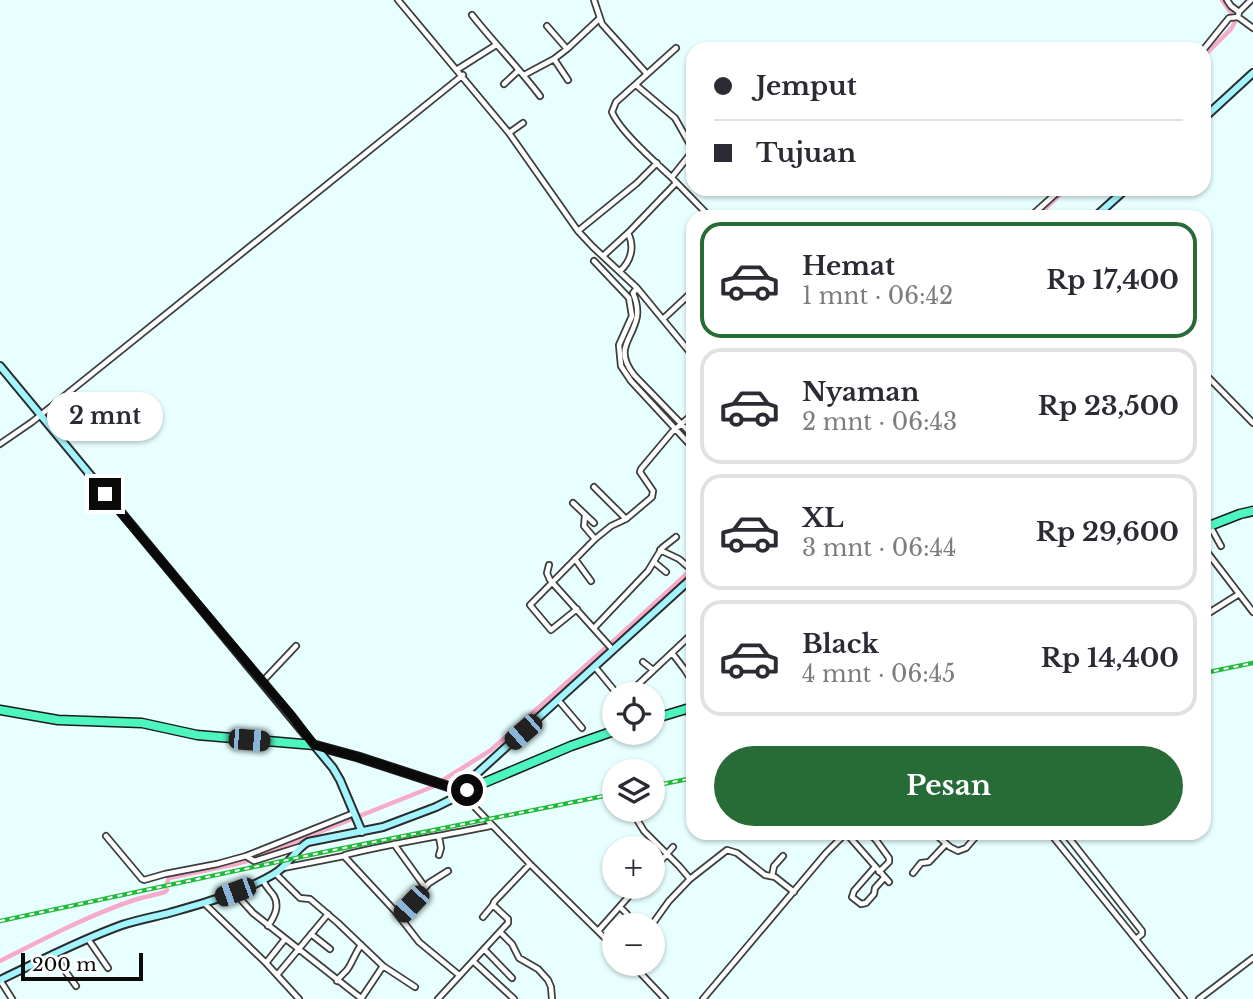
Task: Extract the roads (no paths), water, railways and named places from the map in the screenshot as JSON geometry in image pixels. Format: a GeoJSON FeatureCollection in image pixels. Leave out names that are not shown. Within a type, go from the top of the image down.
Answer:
{"type":"FeatureCollection","features":[{"type":"Feature","properties":{"kind":"highway"},"geometry":{"type":"LineString","coordinates":[[1211,525],[1253,511]]}},
{"type":"Feature","properties":{"kind":"highway"},"geometry":{"type":"LineString","coordinates":[[665,715],[686,709]]}},
{"type":"Feature","properties":{"kind":"highway"},"geometry":{"type":"LineString","coordinates":[[0,710],[58,720],[142,723],[197,735],[314,745],[463,791],[602,735]]}},
{"type":"Feature","properties":{"kind":"street"},"geometry":{"type":"LineString","coordinates":[[398,0],[509,133],[579,231],[620,271],[633,292],[634,315],[634,326],[623,341],[624,365],[631,381],[686,441]]}},
{"type":"Feature","properties":{"kind":"street"},"geometry":{"type":"LineString","coordinates":[[594,0],[602,24],[647,74]]}},
{"type":"Feature","properties":{"kind":"street"},"geometry":{"type":"LineString","coordinates":[[1227,0],[1236,16],[1253,28]]}},
{"type":"Feature","properties":{"kind":"street"},"geometry":{"type":"LineString","coordinates":[[1211,42],[1251,0]]}},
{"type":"Feature","properties":{"kind":"street"},"geometry":{"type":"LineString","coordinates":[[472,15],[540,96]]}},
{"type":"Feature","properties":{"kind":"street"},"geometry":{"type":"LineString","coordinates":[[524,75],[554,60],[599,19]]}},
{"type":"Feature","properties":{"kind":"street"},"geometry":{"type":"LineString","coordinates":[[547,26],[567,49]]}},
{"type":"Feature","properties":{"kind":"street"},"geometry":{"type":"LineString","coordinates":[[458,69],[496,45]]}},
{"type":"Feature","properties":{"kind":"street"},"geometry":{"type":"LineString","coordinates":[[676,48],[616,102],[613,115],[686,192]]}},
{"type":"Feature","properties":{"kind":"street"},"geometry":{"type":"LineString","coordinates":[[554,60],[569,80]]}},
{"type":"Feature","properties":{"kind":"street"},"geometry":{"type":"LineString","coordinates":[[504,83],[519,70]]}},
{"type":"Feature","properties":{"kind":"street"},"geometry":{"type":"LineString","coordinates":[[1211,112],[1253,73]]}},
{"type":"Feature","properties":{"kind":"street"},"geometry":{"type":"LineString","coordinates":[[0,444],[23,429],[463,75]]}},
{"type":"Feature","properties":{"kind":"street"},"geometry":{"type":"LineString","coordinates":[[636,85],[674,118],[686,138]]}},
{"type":"Feature","properties":{"kind":"street"},"geometry":{"type":"LineString","coordinates":[[509,133],[523,123]]}},
{"type":"Feature","properties":{"kind":"street"},"geometry":{"type":"LineString","coordinates":[[603,256],[671,189],[673,179],[686,161]]}},
{"type":"Feature","properties":{"kind":"street"},"geometry":{"type":"LineString","coordinates":[[579,231],[657,163]]}},
{"type":"Feature","properties":{"kind":"street"},"geometry":{"type":"LineString","coordinates":[[690,196],[703,210]]}},
{"type":"Feature","properties":{"kind":"street"},"geometry":{"type":"LineString","coordinates":[[1038,210],[1053,196]]}},
{"type":"Feature","properties":{"kind":"street"},"geometry":{"type":"LineString","coordinates":[[1103,210],[1118,196]]}},
{"type":"Feature","properties":{"kind":"street"},"geometry":{"type":"LineString","coordinates":[[620,271],[631,259],[628,233]]}},
{"type":"Feature","properties":{"kind":"street"},"geometry":{"type":"LineString","coordinates":[[594,261],[663,319],[686,347]]}},
{"type":"Feature","properties":{"kind":"street"},"geometry":{"type":"LineString","coordinates":[[663,319],[686,298]]}},
{"type":"Feature","properties":{"kind":"street"},"geometry":{"type":"LineString","coordinates":[[624,365],[686,429]]}},
{"type":"Feature","properties":{"kind":"street"},"geometry":{"type":"LineString","coordinates":[[0,366],[337,773],[362,832]]}},
{"type":"Feature","properties":{"kind":"street"},"geometry":{"type":"LineString","coordinates":[[1211,380],[1253,423]]}},
{"type":"Feature","properties":{"kind":"street"},"geometry":{"type":"LineString","coordinates":[[649,401],[654,396]]}},
{"type":"Feature","properties":{"kind":"street"},"geometry":{"type":"LineString","coordinates":[[577,609],[554,629],[550,629],[530,605],[595,540],[611,526],[626,519],[653,495],[640,470],[686,420]]}},
{"type":"Feature","properties":{"kind":"street"},"geometry":{"type":"LineString","coordinates":[[594,487],[626,519]]}},
{"type":"Feature","properties":{"kind":"street"},"geometry":{"type":"LineString","coordinates":[[573,503],[594,523]]}},
{"type":"Feature","properties":{"kind":"street"},"geometry":{"type":"LineString","coordinates":[[585,516],[584,526],[595,540]]}},
{"type":"Feature","properties":{"kind":"street"},"geometry":{"type":"LineString","coordinates":[[1211,532],[1221,546]]}},
{"type":"Feature","properties":{"kind":"street"},"geometry":{"type":"LineString","coordinates":[[594,628],[645,575],[660,550],[676,537]]}},
{"type":"Feature","properties":{"kind":"street"},"geometry":{"type":"LineString","coordinates":[[660,550],[686,565]]}},
{"type":"Feature","properties":{"kind":"street"},"geometry":{"type":"LineString","coordinates":[[1211,557],[1253,612]]}},
{"type":"Feature","properties":{"kind":"street"},"geometry":{"type":"LineString","coordinates":[[575,559],[592,581]]}},
{"type":"Feature","properties":{"kind":"street"},"geometry":{"type":"LineString","coordinates":[[654,562],[666,572]]}},
{"type":"Feature","properties":{"kind":"street"},"geometry":{"type":"LineString","coordinates":[[549,565],[547,573],[552,582],[613,649]]}},
{"type":"Feature","properties":{"kind":"street"},"geometry":{"type":"LineString","coordinates":[[106,836],[143,880],[300,846],[315,840],[362,832],[411,817],[463,791],[686,583]]}},
{"type":"Feature","properties":{"kind":"street"},"geometry":{"type":"LineString","coordinates":[[1211,612],[1240,594]]}},
{"type":"Feature","properties":{"kind":"street"},"geometry":{"type":"LineString","coordinates":[[640,682],[686,640]]}},
{"type":"Feature","properties":{"kind":"street"},"geometry":{"type":"LineString","coordinates":[[262,682],[296,646]]}},
{"type":"Feature","properties":{"kind":"street"},"geometry":{"type":"LineString","coordinates":[[672,653],[686,672]]}},
{"type":"Feature","properties":{"kind":"street"},"geometry":{"type":"LineString","coordinates":[[643,662],[653,670]]}},
{"type":"Feature","properties":{"kind":"street"},"geometry":{"type":"LineString","coordinates":[[596,667],[608,682]]}},
{"type":"Feature","properties":{"kind":"street"},"geometry":{"type":"LineString","coordinates":[[559,701],[582,728]]}},
{"type":"Feature","properties":{"kind":"street"},"geometry":{"type":"LineString","coordinates":[[463,791],[491,825],[602,935]]}},
{"type":"Feature","properties":{"kind":"street"},"geometry":{"type":"LineString","coordinates":[[248,858],[356,817]]}},
{"type":"Feature","properties":{"kind":"street"},"geometry":{"type":"LineString","coordinates":[[638,822],[642,830],[690,879]]}},
{"type":"Feature","properties":{"kind":"street"},"geometry":{"type":"LineString","coordinates":[[283,868],[491,825]]}},
{"type":"Feature","properties":{"kind":"street"},"geometry":{"type":"LineString","coordinates":[[439,837],[439,855]]}},
{"type":"Feature","properties":{"kind":"street"},"geometry":{"type":"LineString","coordinates":[[703,999],[839,840]]}},
{"type":"Feature","properties":{"kind":"street"},"geometry":{"type":"LineString","coordinates":[[852,840],[877,870],[887,880],[875,888],[874,894],[866,903],[861,904],[852,897],[854,891],[877,870],[889,862],[889,858],[875,840]]}},
{"type":"Feature","properties":{"kind":"street"},"geometry":{"type":"LineString","coordinates":[[942,840],[954,850],[961,850],[972,840]]}},
{"type":"Feature","properties":{"kind":"street"},"geometry":{"type":"LineString","coordinates":[[1070,840],[1142,931],[1136,939]]}},
{"type":"Feature","properties":{"kind":"street"},"geometry":{"type":"LineString","coordinates":[[1058,842],[1184,999]]}},
{"type":"Feature","properties":{"kind":"street"},"geometry":{"type":"LineString","coordinates":[[394,844],[425,887]]}},
{"type":"Feature","properties":{"kind":"street"},"geometry":{"type":"LineString","coordinates":[[913,873],[920,863],[929,862],[946,844]]}},
{"type":"Feature","properties":{"kind":"street"},"geometry":{"type":"LineString","coordinates":[[12,999],[0,980],[122,925],[205,903],[276,874],[290,862],[300,846]]}},
{"type":"Feature","properties":{"kind":"street"},"geometry":{"type":"LineString","coordinates":[[1067,853],[1075,846]]}},
{"type":"Feature","properties":{"kind":"street"},"geometry":{"type":"LineString","coordinates":[[665,856],[673,847]]}},
{"type":"Feature","properties":{"kind":"street"},"geometry":{"type":"LineString","coordinates":[[661,913],[690,879],[727,850],[733,851],[765,875],[772,876],[794,891]]}},
{"type":"Feature","properties":{"kind":"street"},"geometry":{"type":"LineString","coordinates":[[344,856],[400,916],[419,942],[459,975]]}},
{"type":"Feature","properties":{"kind":"street"},"geometry":{"type":"LineString","coordinates":[[772,876],[775,864],[783,856]]}},
{"type":"Feature","properties":{"kind":"street"},"geometry":{"type":"LineString","coordinates":[[483,917],[496,898],[530,864]]}},
{"type":"Feature","properties":{"kind":"street"},"geometry":{"type":"LineString","coordinates":[[400,916],[425,887],[448,871]]}},
{"type":"Feature","properties":{"kind":"street"},"geometry":{"type":"LineString","coordinates":[[276,874],[300,898],[309,899],[328,914],[383,966],[415,987]]}},
{"type":"Feature","properties":{"kind":"street"},"geometry":{"type":"LineString","coordinates":[[263,879],[274,897],[276,906],[276,913],[268,926]]}},
{"type":"Feature","properties":{"kind":"street"},"geometry":{"type":"LineString","coordinates":[[235,892],[246,907],[268,926],[361,999],[383,966]]}},
{"type":"Feature","properties":{"kind":"street"},"geometry":{"type":"LineString","coordinates":[[598,931],[627,899]]}},
{"type":"Feature","properties":{"kind":"street"},"geometry":{"type":"LineString","coordinates":[[205,903],[299,999]]}},
{"type":"Feature","properties":{"kind":"street"},"geometry":{"type":"LineString","coordinates":[[438,999],[508,923],[508,919],[493,905]]}},
{"type":"Feature","properties":{"kind":"street"},"geometry":{"type":"LineString","coordinates":[[620,907],[626,913]]}},
{"type":"Feature","properties":{"kind":"street"},"geometry":{"type":"LineString","coordinates":[[277,975],[328,914]]}},
{"type":"Feature","properties":{"kind":"street"},"geometry":{"type":"LineString","coordinates":[[500,932],[512,944],[519,958],[546,977],[551,986],[552,999]]}},
{"type":"Feature","properties":{"kind":"street"},"geometry":{"type":"LineString","coordinates":[[311,934],[330,948]]}},
{"type":"Feature","properties":{"kind":"street"},"geometry":{"type":"LineString","coordinates":[[88,939],[108,968]]}},
{"type":"Feature","properties":{"kind":"street"},"geometry":{"type":"LineString","coordinates":[[266,963],[285,939]]}},
{"type":"Feature","properties":{"kind":"street"},"geometry":{"type":"LineString","coordinates":[[337,981],[349,968],[352,957],[361,945]]}},
{"type":"Feature","properties":{"kind":"street"},"geometry":{"type":"LineString","coordinates":[[484,949],[512,978]]}},
{"type":"Feature","properties":{"kind":"street"},"geometry":{"type":"LineString","coordinates":[[53,954],[76,986]]}},
{"type":"Feature","properties":{"kind":"street"},"geometry":{"type":"LineString","coordinates":[[1199,999],[1253,958]]}},
{"type":"Feature","properties":{"kind":"street"},"geometry":{"type":"LineString","coordinates":[[472,961],[514,999]]}},
{"type":"Feature","properties":{"kind":"street"},"geometry":{"type":"LineString","coordinates":[[644,976],[666,999]]}},
{"type":"Feature","properties":{"kind":"waterway"},"geometry":{"type":"LineString","coordinates":[[1211,49],[1235,22],[1222,0]]}},
{"type":"Feature","properties":{"kind":"waterway"},"geometry":{"type":"LineString","coordinates":[[1044,210],[1058,196]]}},
{"type":"Feature","properties":{"kind":"waterway"},"geometry":{"type":"LineString","coordinates":[[167,883],[169,878],[247,861],[432,787],[491,750],[686,575]]}},
{"type":"Feature","properties":{"kind":"waterway"},"geometry":{"type":"LineString","coordinates":[[0,961],[99,913],[167,890]]}},
{"type":"Feature","properties":{"kind":"railway"},"geometry":{"type":"LineString","coordinates":[[1211,672],[1253,663]]}},
{"type":"Feature","properties":{"kind":"railway"},"geometry":{"type":"LineString","coordinates":[[665,784],[686,779]]}},
{"type":"Feature","properties":{"kind":"railway"},"geometry":{"type":"LineString","coordinates":[[0,921],[602,796]]}}]}
